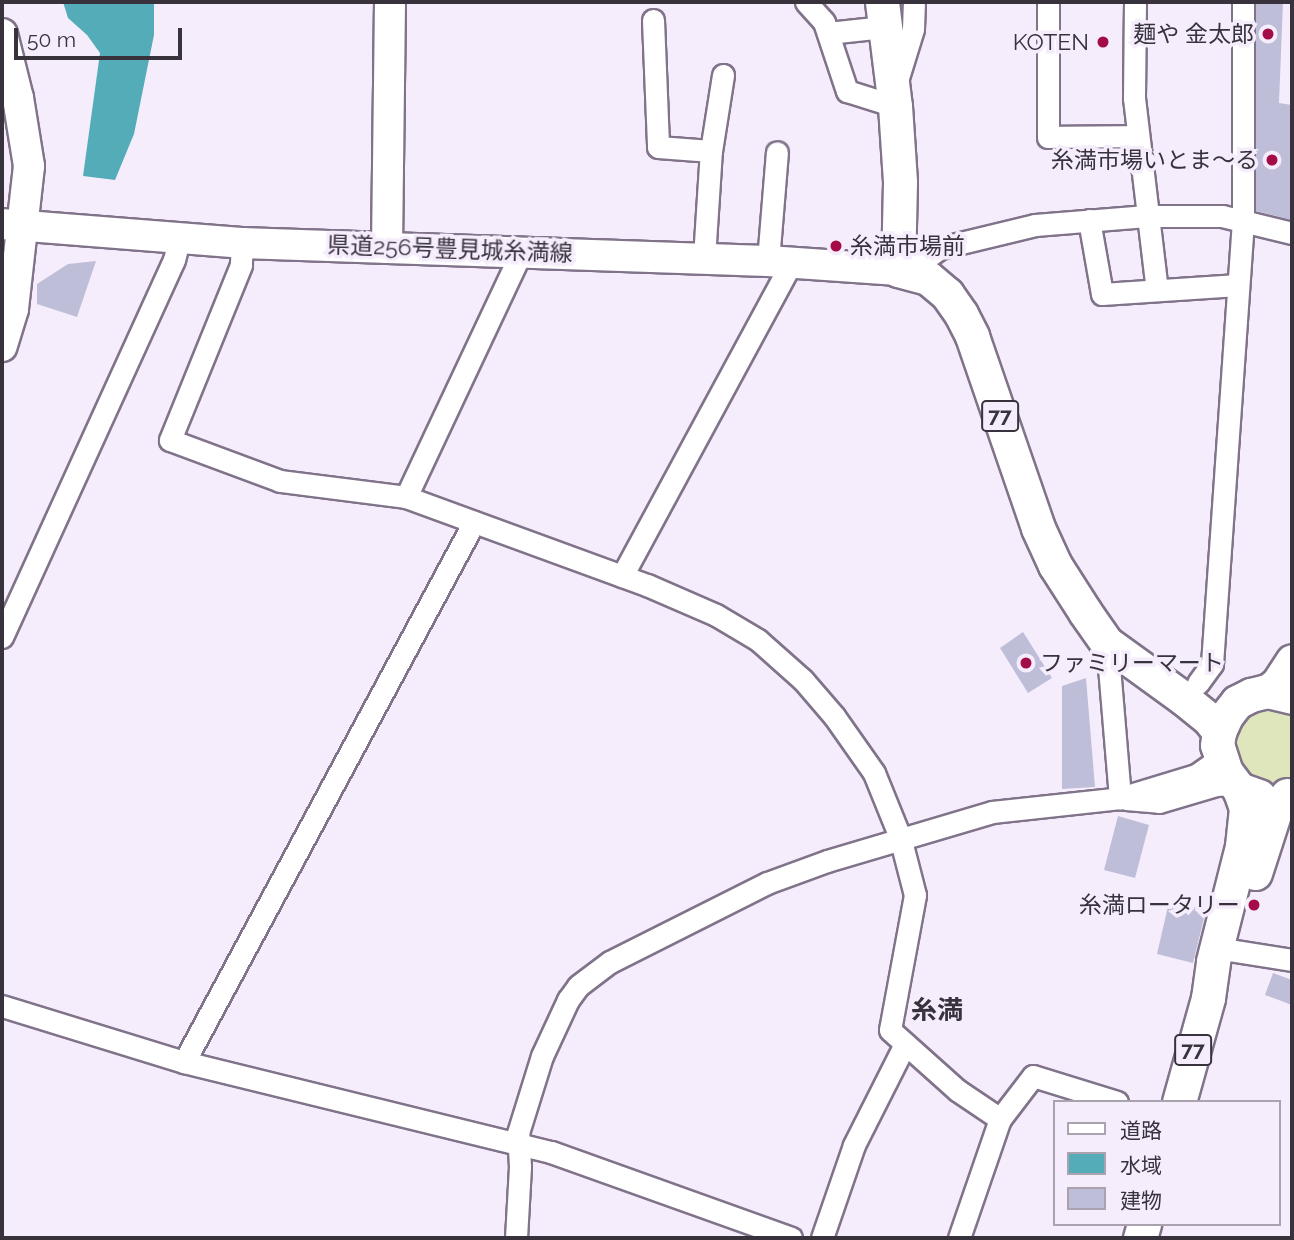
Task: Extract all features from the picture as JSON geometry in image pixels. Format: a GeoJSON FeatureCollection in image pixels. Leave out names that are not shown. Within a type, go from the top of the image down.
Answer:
{"type":"FeatureCollection","features":[{"type":"Feature","properties":{"kind":"main road"},"geometry":{"type":"LineString","coordinates":[[387,248],[390,2]]}},
{"type":"Feature","properties":{"kind":"main road"},"geometry":{"type":"LineString","coordinates":[[883,14],[894,100],[900,182],[902,271]]}},
{"type":"Feature","properties":{"kind":"main road"},"geometry":{"type":"LineString","coordinates":[[2,34],[18,98],[29,166],[13,225],[13,309],[2,346]]}},
{"type":"Feature","properties":{"kind":"main road","name":"県道256号豊見城糸満線"},"geometry":{"type":"LineString","coordinates":[[13,225],[179,240],[704,258],[902,271]]}},
{"type":"Feature","properties":{"kind":"main road","name":"77"},"geometry":{"type":"LineString","coordinates":[[902,271],[928,278],[947,294],[961,314],[972,336],[1038,528],[1055,565],[1107,643],[1209,719],[1246,808],[1246,822],[1213,961],[1208,998],[1180,1100]]}},
{"type":"Feature","properties":{"kind":"main road","name":"77"},"geometry":{"type":"LineString","coordinates":[[1073,591],[1198,683],[1265,697]]}},
{"type":"Feature","properties":{"kind":"main road"},"geometry":{"type":"LineString","coordinates":[[1228,766],[1226,716],[1265,697],[1292,660]]}},
{"type":"Feature","properties":{"kind":"main road","name":"77"},"geometry":{"type":"LineString","coordinates":[[1228,766],[1257,796],[1289,793]]}},
{"type":"Feature","properties":{"kind":"main road","name":"77"},"geometry":{"type":"LineString","coordinates":[[1208,998],[1229,950],[1275,811],[1289,793]]}},
{"type":"Feature","properties":{"kind":"street"},"geometry":{"type":"LineString","coordinates":[[806,2],[824,22],[848,91],[894,100],[912,29],[914,2]]}},
{"type":"Feature","properties":{"kind":"street"},"geometry":{"type":"LineString","coordinates":[[1048,2],[1048,137],[1138,136]]}},
{"type":"Feature","properties":{"kind":"street"},"geometry":{"type":"LineString","coordinates":[[1135,2],[1134,99],[1157,290]]}},
{"type":"Feature","properties":{"kind":"street"},"geometry":{"type":"LineString","coordinates":[[1198,683],[1212,664],[1243,221],[1242,2]]}},
{"type":"Feature","properties":{"kind":"street"},"geometry":{"type":"LineString","coordinates":[[828,33],[883,14]]}},
{"type":"Feature","properties":{"kind":"street"},"geometry":{"type":"LineString","coordinates":[[653,20],[658,147],[712,151]]}},
{"type":"Feature","properties":{"kind":"street"},"geometry":{"type":"LineString","coordinates":[[704,258],[712,151],[723,75]]}},
{"type":"Feature","properties":{"kind":"street"},"geometry":{"type":"LineString","coordinates":[[622,576],[780,262],[777,152]]}},
{"type":"Feature","properties":{"kind":"street"},"geometry":{"type":"LineString","coordinates":[[902,271],[940,248],[1035,225],[1147,216],[1222,216],[1292,233]]}},
{"type":"Feature","properties":{"kind":"street"},"geometry":{"type":"LineString","coordinates":[[1089,220],[1102,293],[1238,285]]}},
{"type":"Feature","properties":{"kind":"street"},"geometry":{"type":"LineString","coordinates":[[2,637],[174,260],[179,240]]}},
{"type":"Feature","properties":{"kind":"street"},"geometry":{"type":"LineString","coordinates":[[242,243],[242,265],[170,440],[280,481],[406,497],[622,576],[716,615],[758,640],[803,680],[834,716],[874,773],[900,837],[915,895],[890,1030],[957,1090],[1000,1119]]}},
{"type":"Feature","properties":{"kind":"street"},"geometry":{"type":"LineString","coordinates":[[406,497],[522,251]]}},
{"type":"Feature","properties":{"kind":"street"},"geometry":{"type":"LineString","coordinates":[[184,1062],[474,522]]}},
{"type":"Feature","properties":{"kind":"street"},"geometry":{"type":"LineString","coordinates":[[1107,643],[1120,798]]}},
{"type":"Feature","properties":{"kind":"street"},"geometry":{"type":"LineString","coordinates":[[1120,798],[1159,802],[1216,785],[1228,766]]}},
{"type":"Feature","properties":{"kind":"street"},"geometry":{"type":"LineString","coordinates":[[516,1238],[520,1121],[558,1015],[578,986],[590,976],[632,949],[767,883],[900,837],[992,812],[1120,798],[1228,766]]}},
{"type":"Feature","properties":{"kind":"street"},"geometry":{"type":"LineString","coordinates":[[1229,950],[1292,960]]}},
{"type":"Feature","properties":{"kind":"street"},"geometry":{"type":"LineString","coordinates":[[2,1006],[184,1062],[582,1163],[791,1238]]}},
{"type":"Feature","properties":{"kind":"street"},"geometry":{"type":"LineString","coordinates":[[821,1238],[855,1145],[905,1044]]}},
{"type":"Feature","properties":{"kind":"street"},"geometry":{"type":"LineString","coordinates":[[959,1238],[1000,1119],[1033,1076],[1111,1100]]}},
{"type":"Feature","properties":{"kind":"green space"},"geometry":{"type":"Polygon","coordinates":[[[1292,707],[1292,782],[1278,788],[1263,788],[1238,773],[1229,731],[1246,708],[1292,707]]]}},
{"type":"Feature","properties":{"kind":"water"},"geometry":{"type":"Polygon","coordinates":[[[63,2],[154,2],[154,35],[134,134],[115,180],[83,176],[100,53],[87,35],[68,18],[63,2]]]}},
{"type":"Feature","properties":{"kind":"building","name":"糸満市場いとま～る"},"geometry":{"type":"Polygon","coordinates":[[[1256,2],[1283,2],[1279,103],[1292,105],[1292,220],[1256,211],[1256,2]]]}},
{"type":"Feature","properties":{"kind":"building"},"geometry":{"type":"Polygon","coordinates":[[[96,261],[77,317],[37,304],[37,284],[68,264],[96,261]]]}},
{"type":"Feature","properties":{"kind":"building","name":"ファミリーマート"},"geometry":{"type":"Polygon","coordinates":[[[1023,632],[1052,678],[1028,693],[1000,648],[1023,632]]]}},
{"type":"Feature","properties":{"kind":"building"},"geometry":{"type":"Polygon","coordinates":[[[1086,678],[1095,787],[1062,789],[1062,686],[1086,678]]]}},
{"type":"Feature","properties":{"kind":"building"},"geometry":{"type":"Polygon","coordinates":[[[1118,816],[1149,825],[1135,878],[1104,870],[1118,816]]]}},
{"type":"Feature","properties":{"kind":"building"},"geometry":{"type":"Polygon","coordinates":[[[1169,902],[1206,910],[1193,963],[1157,954],[1169,902]]]}},
{"type":"Feature","properties":{"kind":"building"},"geometry":{"type":"Polygon","coordinates":[[[1273,973],[1292,980],[1292,1005],[1265,995],[1273,973]]]}},
{"type":"Feature","properties":{"kind":"place","name":"麺や 金太郎"},"geometry":{"type":"Point","coordinates":[1268,34]}},
{"type":"Feature","properties":{"kind":"place","name":"KOTEN"},"geometry":{"type":"Point","coordinates":[1103,42]}},
{"type":"Feature","properties":{"kind":"place","name":"糸満市場いとま～る"},"geometry":{"type":"Point","coordinates":[1272,160]}},
{"type":"Feature","properties":{"kind":"place","name":"糸満市場前"},"geometry":{"type":"Point","coordinates":[836,246]}},
{"type":"Feature","properties":{"kind":"place","name":"ファミリーマート"},"geometry":{"type":"Point","coordinates":[1026,663]}},
{"type":"Feature","properties":{"kind":"place","name":"糸満ロータリー"},"geometry":{"type":"Point","coordinates":[1254,905]}},
{"type":"Feature","properties":{"kind":"district","name":"糸満"},"geometry":{"type":"Point","coordinates":[937,1011]}}]}
